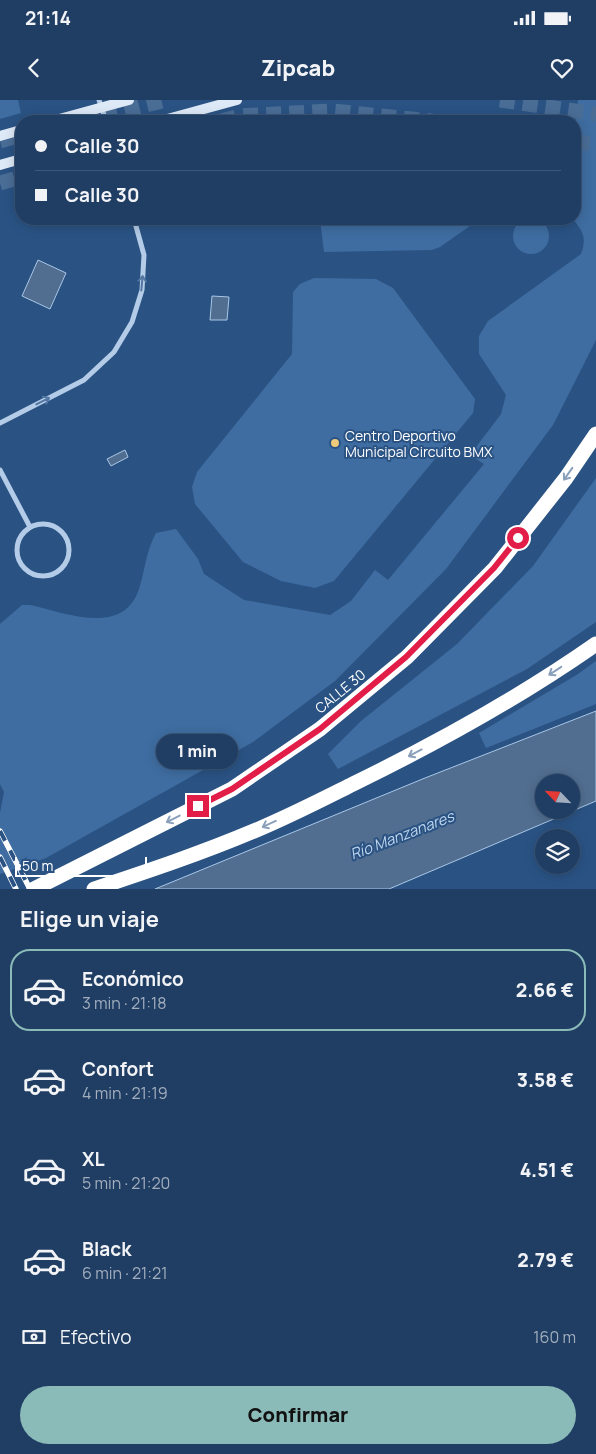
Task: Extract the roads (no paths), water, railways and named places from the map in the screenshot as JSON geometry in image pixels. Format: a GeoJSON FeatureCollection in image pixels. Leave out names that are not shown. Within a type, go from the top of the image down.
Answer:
{"type":"FeatureCollection","features":[{"type":"Feature","properties":{"kind":"highway","name":"CALLE 30"},"geometry":{"type":"LineString","coordinates":[[34,889],[232,789],[327,723],[406,657],[494,568],[566,478],[596,434]]}},
{"type":"Feature","properties":{"kind":"highway"},"geometry":{"type":"LineString","coordinates":[[94,889],[222,844],[388,767],[492,711],[596,644]]}},
{"type":"Feature","properties":{"kind":"main road"},"geometry":{"type":"LineString","coordinates":[[69,115],[100,104],[129,100]]}},
{"type":"Feature","properties":{"kind":"main road"},"geometry":{"type":"LineString","coordinates":[[182,115],[237,100]]}},
{"type":"Feature","properties":{"kind":"main road"},"geometry":{"type":"LineString","coordinates":[[0,136],[15,132]]}},
{"type":"Feature","properties":{"kind":"main road"},"geometry":{"type":"LineString","coordinates":[[0,164],[15,160]]}},
{"type":"Feature","properties":{"kind":"street"},"geometry":{"type":"LineString","coordinates":[[0,423],[84,380],[114,352],[132,322],[142,290],[144,255],[136,225]]}},
{"type":"Feature","properties":{"kind":"street"},"geometry":{"type":"LineString","coordinates":[[0,470],[30,527]]}},
{"type":"Feature","properties":{"kind":"street"},"geometry":{"type":"LineString","coordinates":[[38,524],[54,526],[66,537],[69,544],[67,560],[57,572],[50,576],[34,575],[21,564],[17,548],[19,540],[30,527],[38,524]]}},
{"type":"Feature","properties":{"kind":"water"},"geometry":{"type":"Polygon","coordinates":[[[38,260],[66,273],[50,309],[22,296],[38,260]]]}},
{"type":"Feature","properties":{"kind":"water"},"geometry":{"type":"Polygon","coordinates":[[[212,296],[229,297],[227,320],[210,320],[212,296]]]}},
{"type":"Feature","properties":{"kind":"water"},"geometry":{"type":"Polygon","coordinates":[[[125,450],[128,457],[111,466],[107,459],[125,450]]]}},
{"type":"Feature","properties":{"kind":"water","name":"Río Manzanares"},"geometry":{"type":"Polygon","coordinates":[[[596,711],[596,801],[580,808],[580,774],[535,774],[535,819],[554,819],[389,889],[155,889],[425,778],[596,711]]]}},
{"type":"Feature","properties":{"kind":"tunnel"},"geometry":{"type":"LineString","coordinates":[[105,115],[167,100]]}},
{"type":"Feature","properties":{"kind":"tunnel"},"geometry":{"type":"LineString","coordinates":[[500,100],[596,114]]}},
{"type":"Feature","properties":{"kind":"tunnel"},"geometry":{"type":"LineString","coordinates":[[258,115],[332,111],[372,115]]}},
{"type":"Feature","properties":{"kind":"tunnel"},"geometry":{"type":"LineString","coordinates":[[0,141],[15,137]]}},
{"type":"Feature","properties":{"kind":"tunnel"},"geometry":{"type":"LineString","coordinates":[[581,143],[596,144]]}},
{"type":"Feature","properties":{"kind":"tunnel"},"geometry":{"type":"LineString","coordinates":[[0,183],[15,179]]}},
{"type":"Feature","properties":{"kind":"railway"},"geometry":{"type":"LineString","coordinates":[[0,831],[30,889]]}},
{"type":"Feature","properties":{"kind":"railway"},"geometry":{"type":"LineString","coordinates":[[0,857],[16,889]]}},
{"type":"Feature","properties":{"kind":"place","name":"Centro Deportivo Municipal Circuito BMX"},"geometry":{"type":"Point","coordinates":[335,443]}}]}
